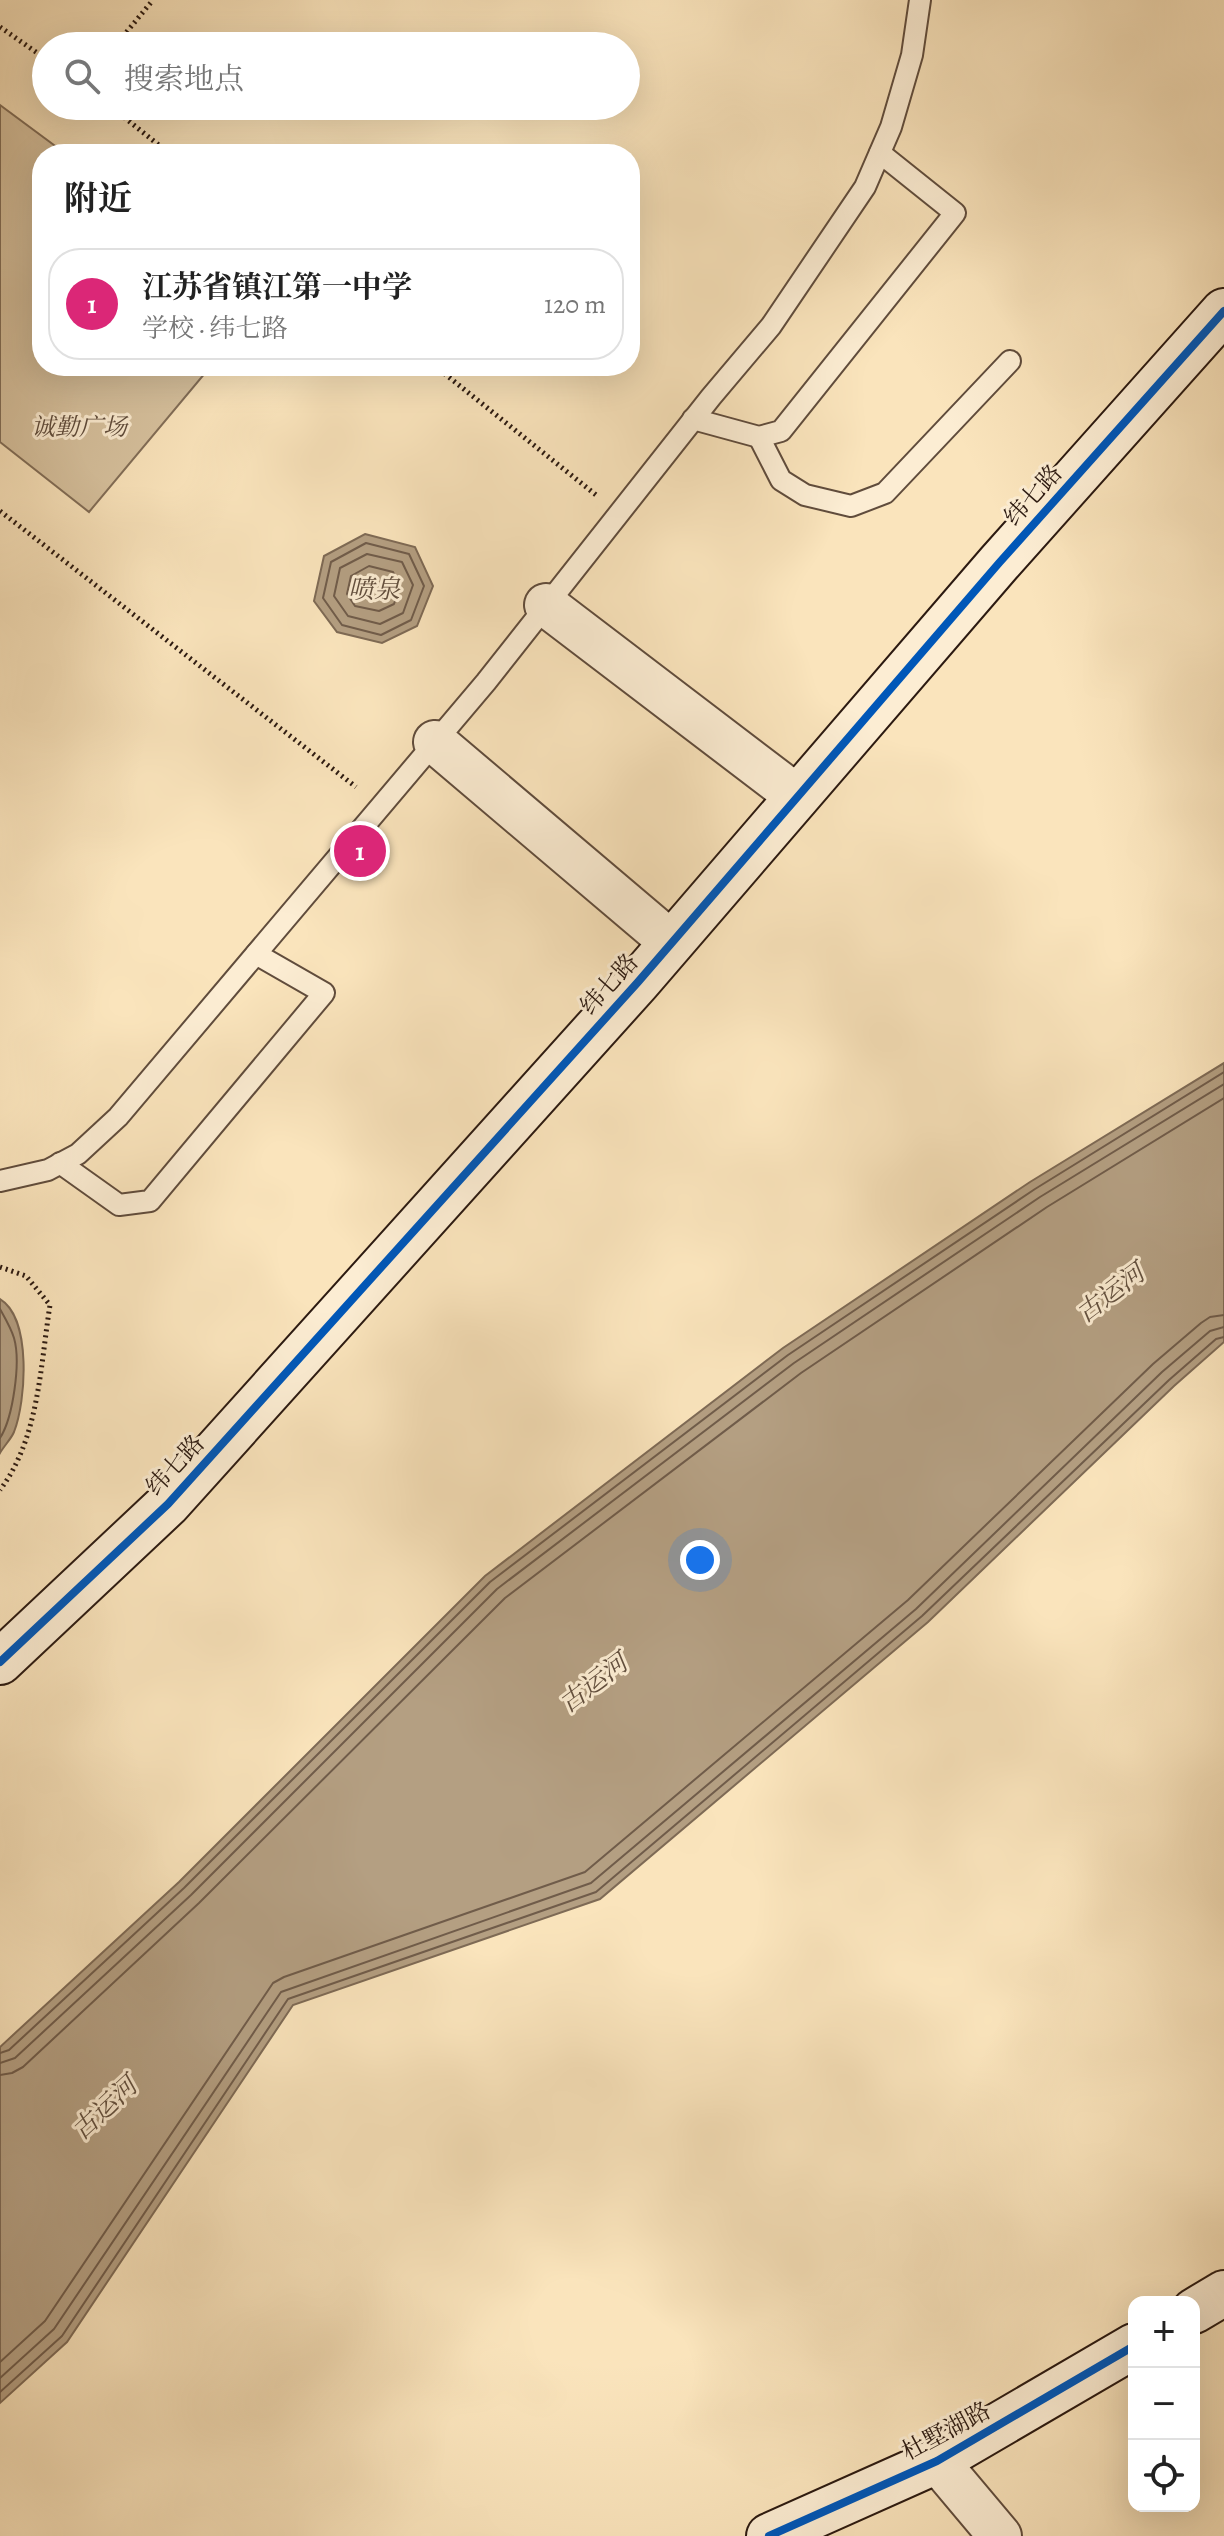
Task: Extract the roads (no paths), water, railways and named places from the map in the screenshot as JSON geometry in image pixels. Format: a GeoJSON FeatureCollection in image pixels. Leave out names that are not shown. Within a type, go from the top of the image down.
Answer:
{"type":"FeatureCollection","features":[{"type":"Feature","properties":{"kind":"street","name":"纬七路"},"geometry":{"type":"LineString","coordinates":[[0,1662],[168,1504],[672,943],[999,563],[1224,311]]}},
{"type":"Feature","properties":{"kind":"street"},"geometry":{"type":"LineString","coordinates":[[546,605],[798,797]]}},
{"type":"Feature","properties":{"kind":"street"},"geometry":{"type":"LineString","coordinates":[[435,742],[672,943]]}},
{"type":"Feature","properties":{"kind":"street"},"geometry":{"type":"LineString","coordinates":[[1200,2307],[1224,2293]]}},
{"type":"Feature","properties":{"kind":"street","name":"杜墅湖路"},"geometry":{"type":"LineString","coordinates":[[769,2536],[937,2461],[1128,2350]]}},
{"type":"Feature","properties":{"kind":"street"},"geometry":{"type":"LineString","coordinates":[[937,2461],[1000,2536]]}},
{"type":"Feature","properties":{"kind":"lane"},"geometry":{"type":"LineString","coordinates":[[0,1181],[48,1170],[78,1154],[118,1117],[435,742],[771,326],[865,187],[891,127],[912,55],[920,0]]}},
{"type":"Feature","properties":{"kind":"lane"},"geometry":{"type":"LineString","coordinates":[[693,419],[759,437],[781,431],[955,213],[880,153]]}},
{"type":"Feature","properties":{"kind":"lane"},"geometry":{"type":"LineString","coordinates":[[759,437],[781,480],[805,495],[851,506],[885,493],[1010,361]]}},
{"type":"Feature","properties":{"kind":"lane"},"geometry":{"type":"LineString","coordinates":[[60,1163],[119,1205],[150,1201],[324,993],[256,954]]}},
{"type":"Feature","properties":{"kind":"water","name":"喷泉"},"geometry":{"type":"Polygon","coordinates":[[[365,534],[415,547],[433,586],[417,626],[382,643],[337,632],[314,601],[324,556],[365,534]]]}},
{"type":"Feature","properties":{"kind":"water","name":"古运河"},"geometry":{"type":"Polygon","coordinates":[[[1224,1063],[1224,1342],[928,1622],[600,1899],[293,2005],[67,2342],[0,2403],[0,2047],[179,1882],[485,1576],[783,1348],[1030,1182],[1224,1063]]]}},
{"type":"Feature","properties":{"kind":"water"},"geometry":{"type":"Polygon","coordinates":[[[0,1299],[10,1309],[17,1324],[24,1361],[18,1418],[13,1435],[0,1453],[0,1299]]]}},
{"type":"Feature","properties":{"kind":"place","name":"江苏省镇江第一中学"},"geometry":{"type":"Point","coordinates":[360,851]}},
{"type":"Feature","properties":{"kind":"park label","name":"诚勤广场"},"geometry":{"type":"Point","coordinates":[79,427]}}]}
